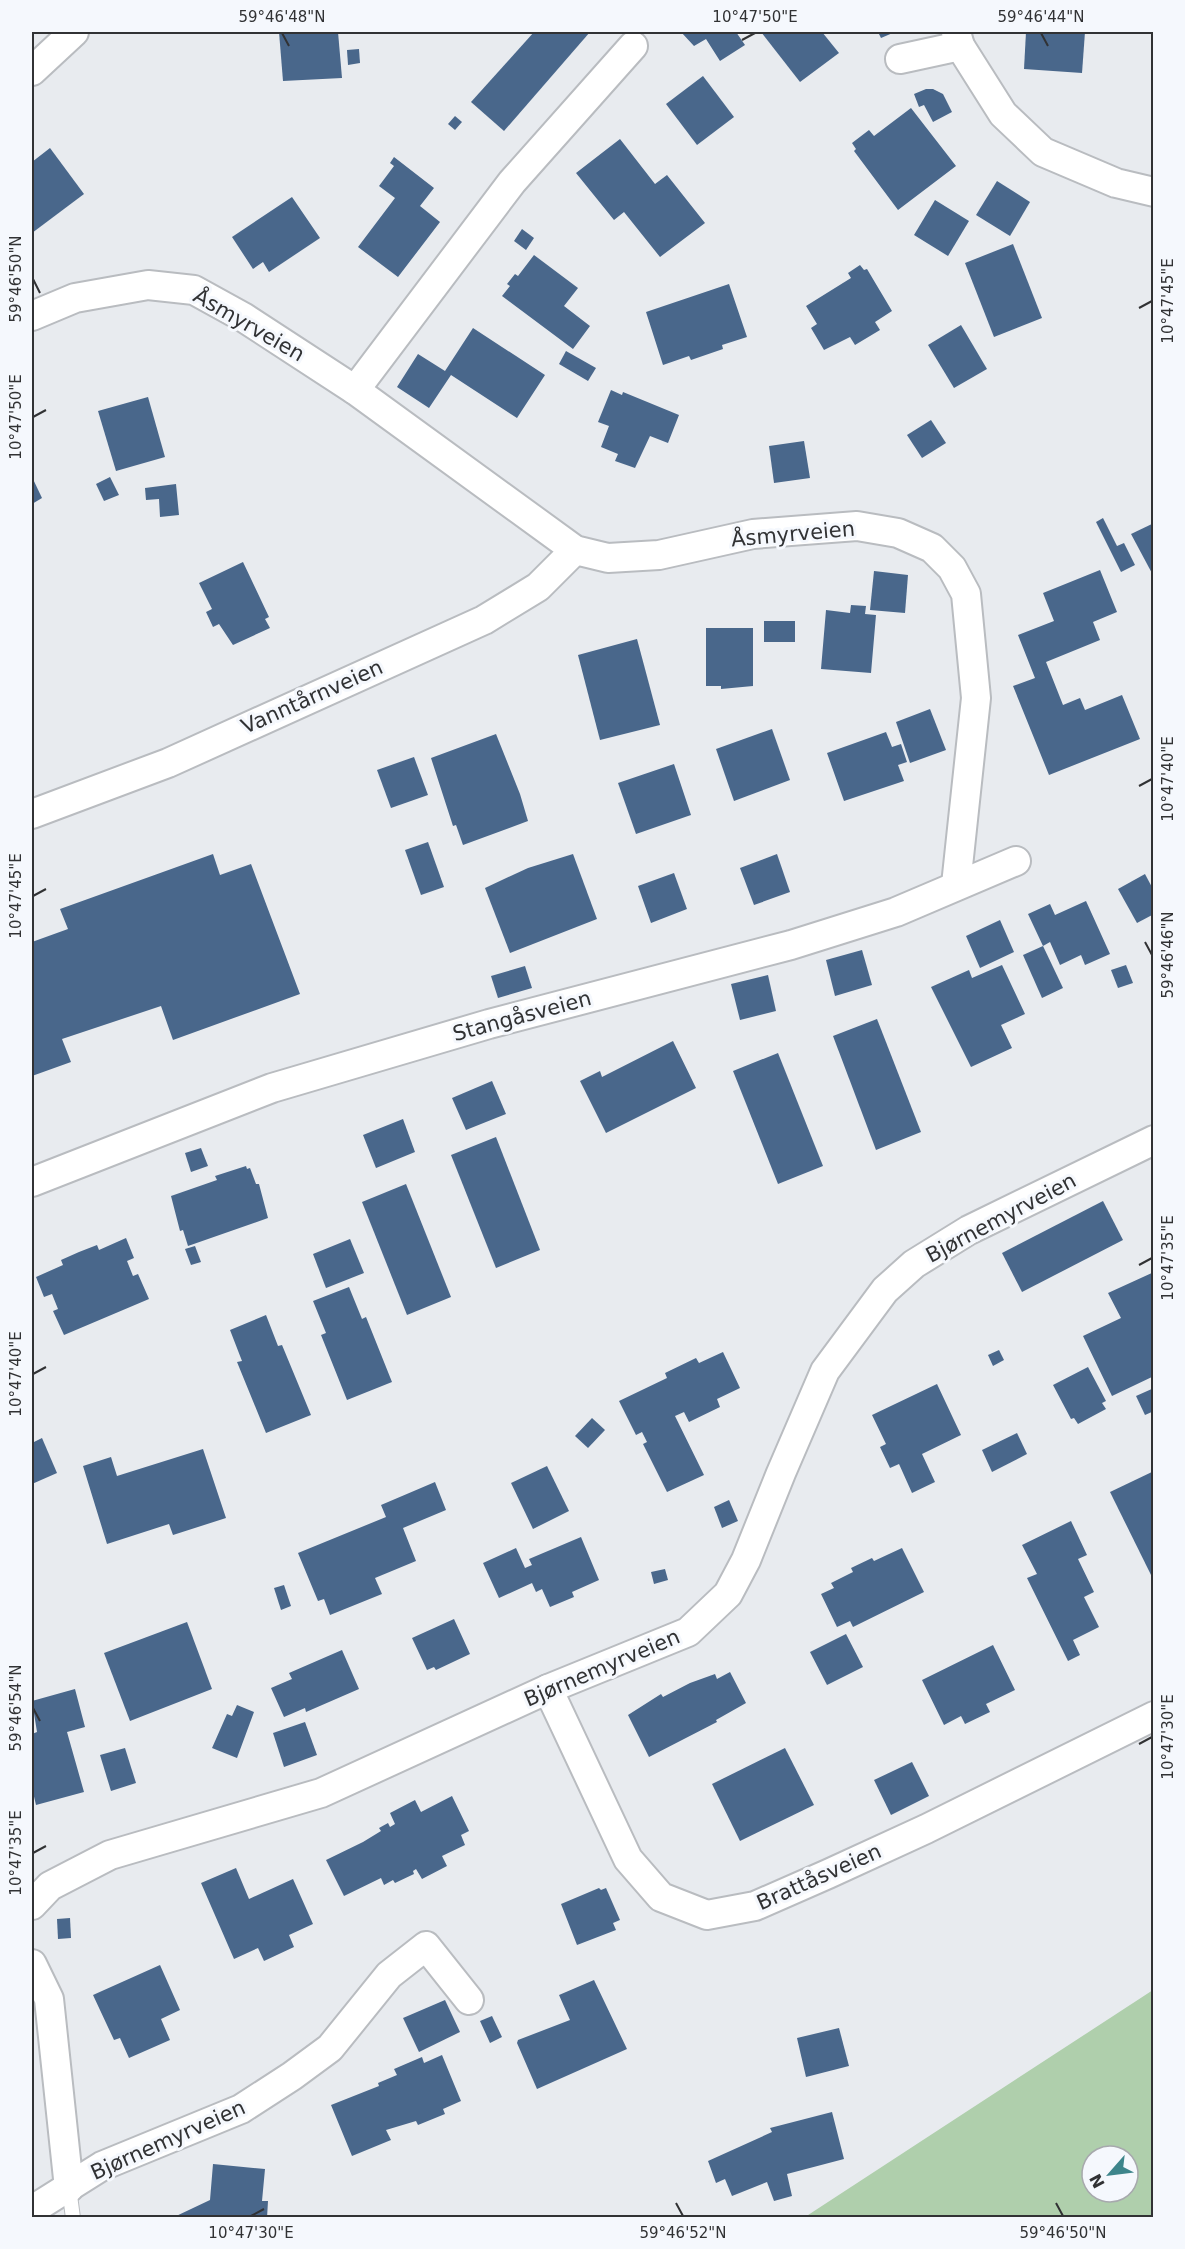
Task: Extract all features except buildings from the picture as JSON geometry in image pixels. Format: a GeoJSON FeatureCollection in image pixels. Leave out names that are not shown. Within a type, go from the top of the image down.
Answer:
{"type":"FeatureCollection","features":[{"type":"Feature","properties":{"kind":"street"},"geometry":{"type":"LineString","coordinates":[[32,71],[74,32]]}},
{"type":"Feature","properties":{"kind":"street"},"geometry":{"type":"LineString","coordinates":[[900,59],[958,39],[1003,114],[1043,152],[1116,183],[1154,192]]}},
{"type":"Feature","properties":{"kind":"street"},"geometry":{"type":"LineString","coordinates":[[355,390],[512,183],[633,46]]}},
{"type":"Feature","properties":{"kind":"street","name":"Åsmyrveien"},"geometry":{"type":"LineString","coordinates":[[32,316],[75,298],[148,285],[194,290],[243,317],[355,390],[574,550],[608,558],[659,555],[753,534],[856,526],[898,533],[932,548],[952,568],[966,594],[975,687],[956,885]]}},
{"type":"Feature","properties":{"kind":"street","name":"Vanntårnveien"},"geometry":{"type":"LineString","coordinates":[[32,814],[168,763],[484,620],[538,587],[574,550]]}},
{"type":"Feature","properties":{"kind":"street","name":"Stangåsveien"},"geometry":{"type":"LineString","coordinates":[[32,1182],[272,1088],[489,1024],[791,945],[896,912],[1016,861]]}},
{"type":"Feature","properties":{"kind":"street","name":"Bjørnemyrveien"},"geometry":{"type":"LineString","coordinates":[[32,1905],[50,1886],[110,1855],[321,1793],[548,1689],[688,1632],[728,1594],[746,1560],[825,1371],[885,1290],[914,1264],[969,1230],[1154,1140]]}},
{"type":"Feature","properties":{"kind":"street","name":"Brattåsveien"},"geometry":{"type":"LineString","coordinates":[[548,1689],[628,1859],[661,1897],[707,1915],[755,1906],[787,1892],[927,1829],[1154,1716]]}},
{"type":"Feature","properties":{"kind":"street","name":"Bjørnemyrveien"},"geometry":{"type":"LineString","coordinates":[[32,2210],[102,2166],[241,2109],[292,2076],[330,2048],[389,1975],[426,1946],[469,2000]]}},
{"type":"Feature","properties":{"kind":"street","name":"Bjørnemyrveien"},"geometry":{"type":"LineString","coordinates":[[32,1964],[49,1999],[69,2188]]}},
{"type":"Feature","properties":{"kind":"lane"},"geometry":{"type":"LineString","coordinates":[[69,2188],[74,2217]]}},
{"type":"Feature","properties":{"kind":"green space"},"geometry":{"type":"Polygon","coordinates":[[[1153,1990],[1153,2217],[805,2217],[1153,1990]]]}}]}
